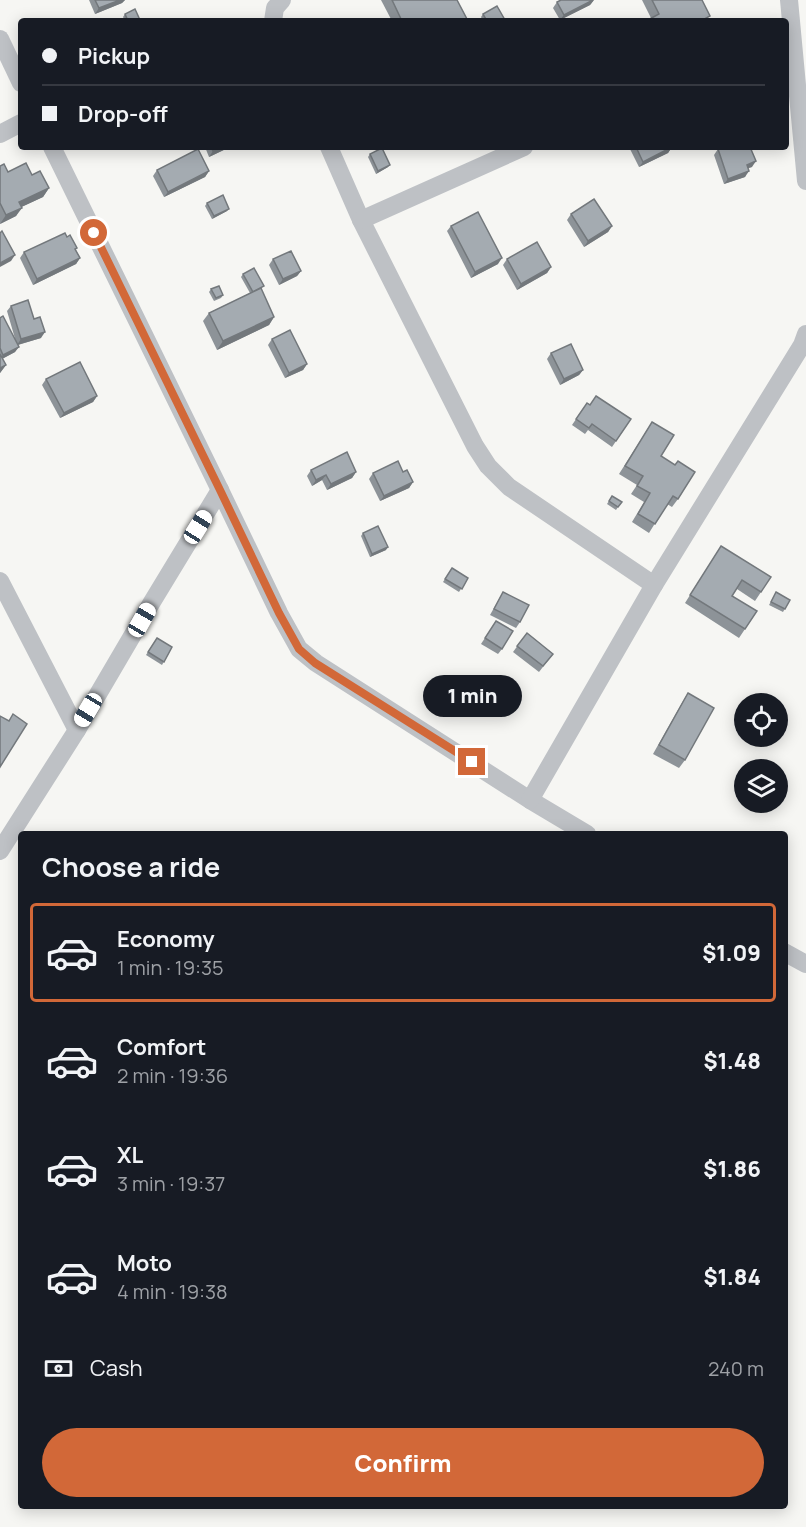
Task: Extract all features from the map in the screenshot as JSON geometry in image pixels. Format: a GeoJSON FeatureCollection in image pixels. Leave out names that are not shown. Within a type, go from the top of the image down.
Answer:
{"type":"FeatureCollection","features":[{"type":"Feature","properties":{"kind":"street"},"geometry":{"type":"LineString","coordinates":[[273,18],[275,8],[282,0]]}},
{"type":"Feature","properties":{"kind":"street"},"geometry":{"type":"LineString","coordinates":[[789,0],[789,28],[806,181]]}},
{"type":"Feature","properties":{"kind":"street"},"geometry":{"type":"LineString","coordinates":[[0,39],[18,77]]}},
{"type":"Feature","properties":{"kind":"street"},"geometry":{"type":"LineString","coordinates":[[0,134],[18,125]]}},
{"type":"Feature","properties":{"kind":"street"},"geometry":{"type":"LineString","coordinates":[[53,150],[279,613],[299,649],[315,663],[582,831]]}},
{"type":"Feature","properties":{"kind":"street"},"geometry":{"type":"LineString","coordinates":[[330,150],[361,220],[475,446],[488,466],[509,487],[654,585]]}},
{"type":"Feature","properties":{"kind":"street"},"geometry":{"type":"LineString","coordinates":[[361,220],[517,150]]}},
{"type":"Feature","properties":{"kind":"street"},"geometry":{"type":"LineString","coordinates":[[530,800],[654,585],[802,345],[806,334]]}},
{"type":"Feature","properties":{"kind":"street"},"geometry":{"type":"LineString","coordinates":[[0,851],[77,730],[220,490]]}},
{"type":"Feature","properties":{"kind":"street"},"geometry":{"type":"LineString","coordinates":[[0,581],[77,730]]}},
{"type":"Feature","properties":{"kind":"street"},"geometry":{"type":"LineString","coordinates":[[788,954],[806,964]]}},
{"type":"Feature","properties":{"kind":"building"},"geometry":{"type":"Polygon","coordinates":[[[95,0],[120,0],[99,8],[95,0]]]}},
{"type":"Feature","properties":{"kind":"building"},"geometry":{"type":"Polygon","coordinates":[[[392,0],[457,0],[466,18],[401,18],[392,0]]]}},
{"type":"Feature","properties":{"kind":"building"},"geometry":{"type":"Polygon","coordinates":[[[593,0],[564,15],[557,2],[593,0]]]}},
{"type":"Feature","properties":{"kind":"building"},"geometry":{"type":"Polygon","coordinates":[[[652,0],[702,0],[710,16],[706,18],[652,18],[659,14],[652,0]]]}},
{"type":"Feature","properties":{"kind":"building"},"geometry":{"type":"Polygon","coordinates":[[[497,6],[504,18],[485,18],[483,14],[497,6]]]}},
{"type":"Feature","properties":{"kind":"building"},"geometry":{"type":"Polygon","coordinates":[[[135,9],[139,18],[127,18],[125,14],[135,9]]]}},
{"type":"Feature","properties":{"kind":"building"},"geometry":{"type":"Polygon","coordinates":[[[198,150],[209,171],[168,192],[157,170],[198,150]]]}},
{"type":"Feature","properties":{"kind":"building"},"geometry":{"type":"Polygon","coordinates":[[[383,150],[390,165],[378,171],[370,154],[383,150]]]}},
{"type":"Feature","properties":{"kind":"building"},"geometry":{"type":"Polygon","coordinates":[[[637,150],[666,150],[643,162],[637,150]]]}},
{"type":"Feature","properties":{"kind":"building"},"geometry":{"type":"Polygon","coordinates":[[[718,150],[751,150],[756,161],[747,165],[749,171],[728,179],[718,150]]]}},
{"type":"Feature","properties":{"kind":"building"},"geometry":{"type":"Polygon","coordinates":[[[26,163],[32,175],[40,171],[49,188],[19,202],[22,208],[6,215],[0,203],[0,166],[4,164],[8,172],[26,163]]]}},
{"type":"Feature","properties":{"kind":"building"},"geometry":{"type":"Polygon","coordinates":[[[223,195],[229,209],[214,216],[207,203],[223,195]]]}},
{"type":"Feature","properties":{"kind":"building"},"geometry":{"type":"Polygon","coordinates":[[[594,199],[612,226],[588,241],[571,214],[594,199]]]}},
{"type":"Feature","properties":{"kind":"building"},"geometry":{"type":"Polygon","coordinates":[[[478,212],[502,258],[475,272],[451,226],[478,212]]]}},
{"type":"Feature","properties":{"kind":"building"},"geometry":{"type":"Polygon","coordinates":[[[2,231],[15,255],[0,263],[0,233],[2,231]]]}},
{"type":"Feature","properties":{"kind":"building"},"geometry":{"type":"Polygon","coordinates":[[[65,233],[67,237],[70,235],[80,258],[37,279],[24,252],[65,233]]]}},
{"type":"Feature","properties":{"kind":"building"},"geometry":{"type":"Polygon","coordinates":[[[537,242],[551,267],[521,284],[507,259],[537,242]]]}},
{"type":"Feature","properties":{"kind":"building"},"geometry":{"type":"Polygon","coordinates":[[[291,251],[301,271],[283,279],[273,259],[291,251]]]}},
{"type":"Feature","properties":{"kind":"building"},"geometry":{"type":"Polygon","coordinates":[[[254,268],[264,286],[253,292],[243,274],[254,268]]]}},
{"type":"Feature","properties":{"kind":"building"},"geometry":{"type":"Polygon","coordinates":[[[219,286],[223,295],[216,298],[211,289],[219,286]]]}},
{"type":"Feature","properties":{"kind":"building"},"geometry":{"type":"Polygon","coordinates":[[[261,288],[274,317],[223,341],[209,313],[261,288]]]}},
{"type":"Feature","properties":{"kind":"building"},"geometry":{"type":"Polygon","coordinates":[[[28,300],[34,319],[40,317],[45,332],[21,339],[11,306],[28,300]]]}},
{"type":"Feature","properties":{"kind":"building"},"geometry":{"type":"Polygon","coordinates":[[[3,316],[19,347],[3,355],[0,348],[0,318],[3,316]]]}},
{"type":"Feature","properties":{"kind":"building"},"geometry":{"type":"Polygon","coordinates":[[[290,330],[307,364],[289,373],[272,339],[290,330]]]}},
{"type":"Feature","properties":{"kind":"building"},"geometry":{"type":"Polygon","coordinates":[[[571,344],[583,370],[564,379],[551,353],[571,344]]]}},
{"type":"Feature","properties":{"kind":"building"},"geometry":{"type":"Polygon","coordinates":[[[0,354],[6,365],[0,368],[0,354]]]}},
{"type":"Feature","properties":{"kind":"building"},"geometry":{"type":"Polygon","coordinates":[[[80,362],[97,396],[64,413],[46,379],[80,362]]]}},
{"type":"Feature","properties":{"kind":"building"},"geometry":{"type":"Polygon","coordinates":[[[596,396],[631,419],[616,441],[592,424],[589,428],[576,419],[587,403],[590,405],[596,396]]]}},
{"type":"Feature","properties":{"kind":"building"},"geometry":{"type":"Polygon","coordinates":[[[652,422],[674,435],[661,456],[675,465],[678,461],[695,472],[678,499],[673,496],[655,524],[638,514],[650,493],[637,486],[643,476],[625,466],[652,422]]]}},
{"type":"Feature","properties":{"kind":"building"},"geometry":{"type":"Polygon","coordinates":[[[347,452],[356,472],[331,484],[326,475],[316,480],[311,470],[347,452]]]}},
{"type":"Feature","properties":{"kind":"building"},"geometry":{"type":"Polygon","coordinates":[[[398,461],[403,472],[407,470],[413,482],[384,496],[373,473],[398,461]]]}},
{"type":"Feature","properties":{"kind":"building"},"geometry":{"type":"Polygon","coordinates":[[[612,496],[622,502],[618,507],[609,501],[612,496]]]}},
{"type":"Feature","properties":{"kind":"building"},"geometry":{"type":"Polygon","coordinates":[[[378,526],[388,547],[372,554],[363,533],[378,526]]]}},
{"type":"Feature","properties":{"kind":"building"},"geometry":{"type":"Polygon","coordinates":[[[721,546],[771,577],[761,592],[742,580],[732,596],[757,611],[745,629],[690,595],[721,546]]]}},
{"type":"Feature","properties":{"kind":"building"},"geometry":{"type":"Polygon","coordinates":[[[452,568],[468,578],[462,589],[445,579],[452,568]]]}},
{"type":"Feature","properties":{"kind":"building"},"geometry":{"type":"Polygon","coordinates":[[[503,592],[529,605],[520,622],[494,609],[503,592]]]}},
{"type":"Feature","properties":{"kind":"building"},"geometry":{"type":"Polygon","coordinates":[[[776,592],[790,600],[785,609],[771,602],[776,592]]]}},
{"type":"Feature","properties":{"kind":"building"},"geometry":{"type":"Polygon","coordinates":[[[496,621],[513,631],[502,649],[485,638],[496,621]]]}},
{"type":"Feature","properties":{"kind":"building"},"geometry":{"type":"Polygon","coordinates":[[[527,633],[553,654],[543,666],[517,646],[527,633]]]}},
{"type":"Feature","properties":{"kind":"building"},"geometry":{"type":"Polygon","coordinates":[[[157,638],[172,647],[164,662],[148,652],[157,638]]]}},
{"type":"Feature","properties":{"kind":"building"},"geometry":{"type":"Polygon","coordinates":[[[688,693],[714,708],[685,760],[659,745],[688,693]]]}},
{"type":"Feature","properties":{"kind":"building"},"geometry":{"type":"Polygon","coordinates":[[[13,714],[27,724],[0,767],[0,716],[9,721],[13,714]]]}},
{"type":"Feature","properties":{"kind":"route"},"geometry":{"type":"LineString","coordinates":[[94,233],[279,613],[299,649],[315,663],[472,762]]}}]}
